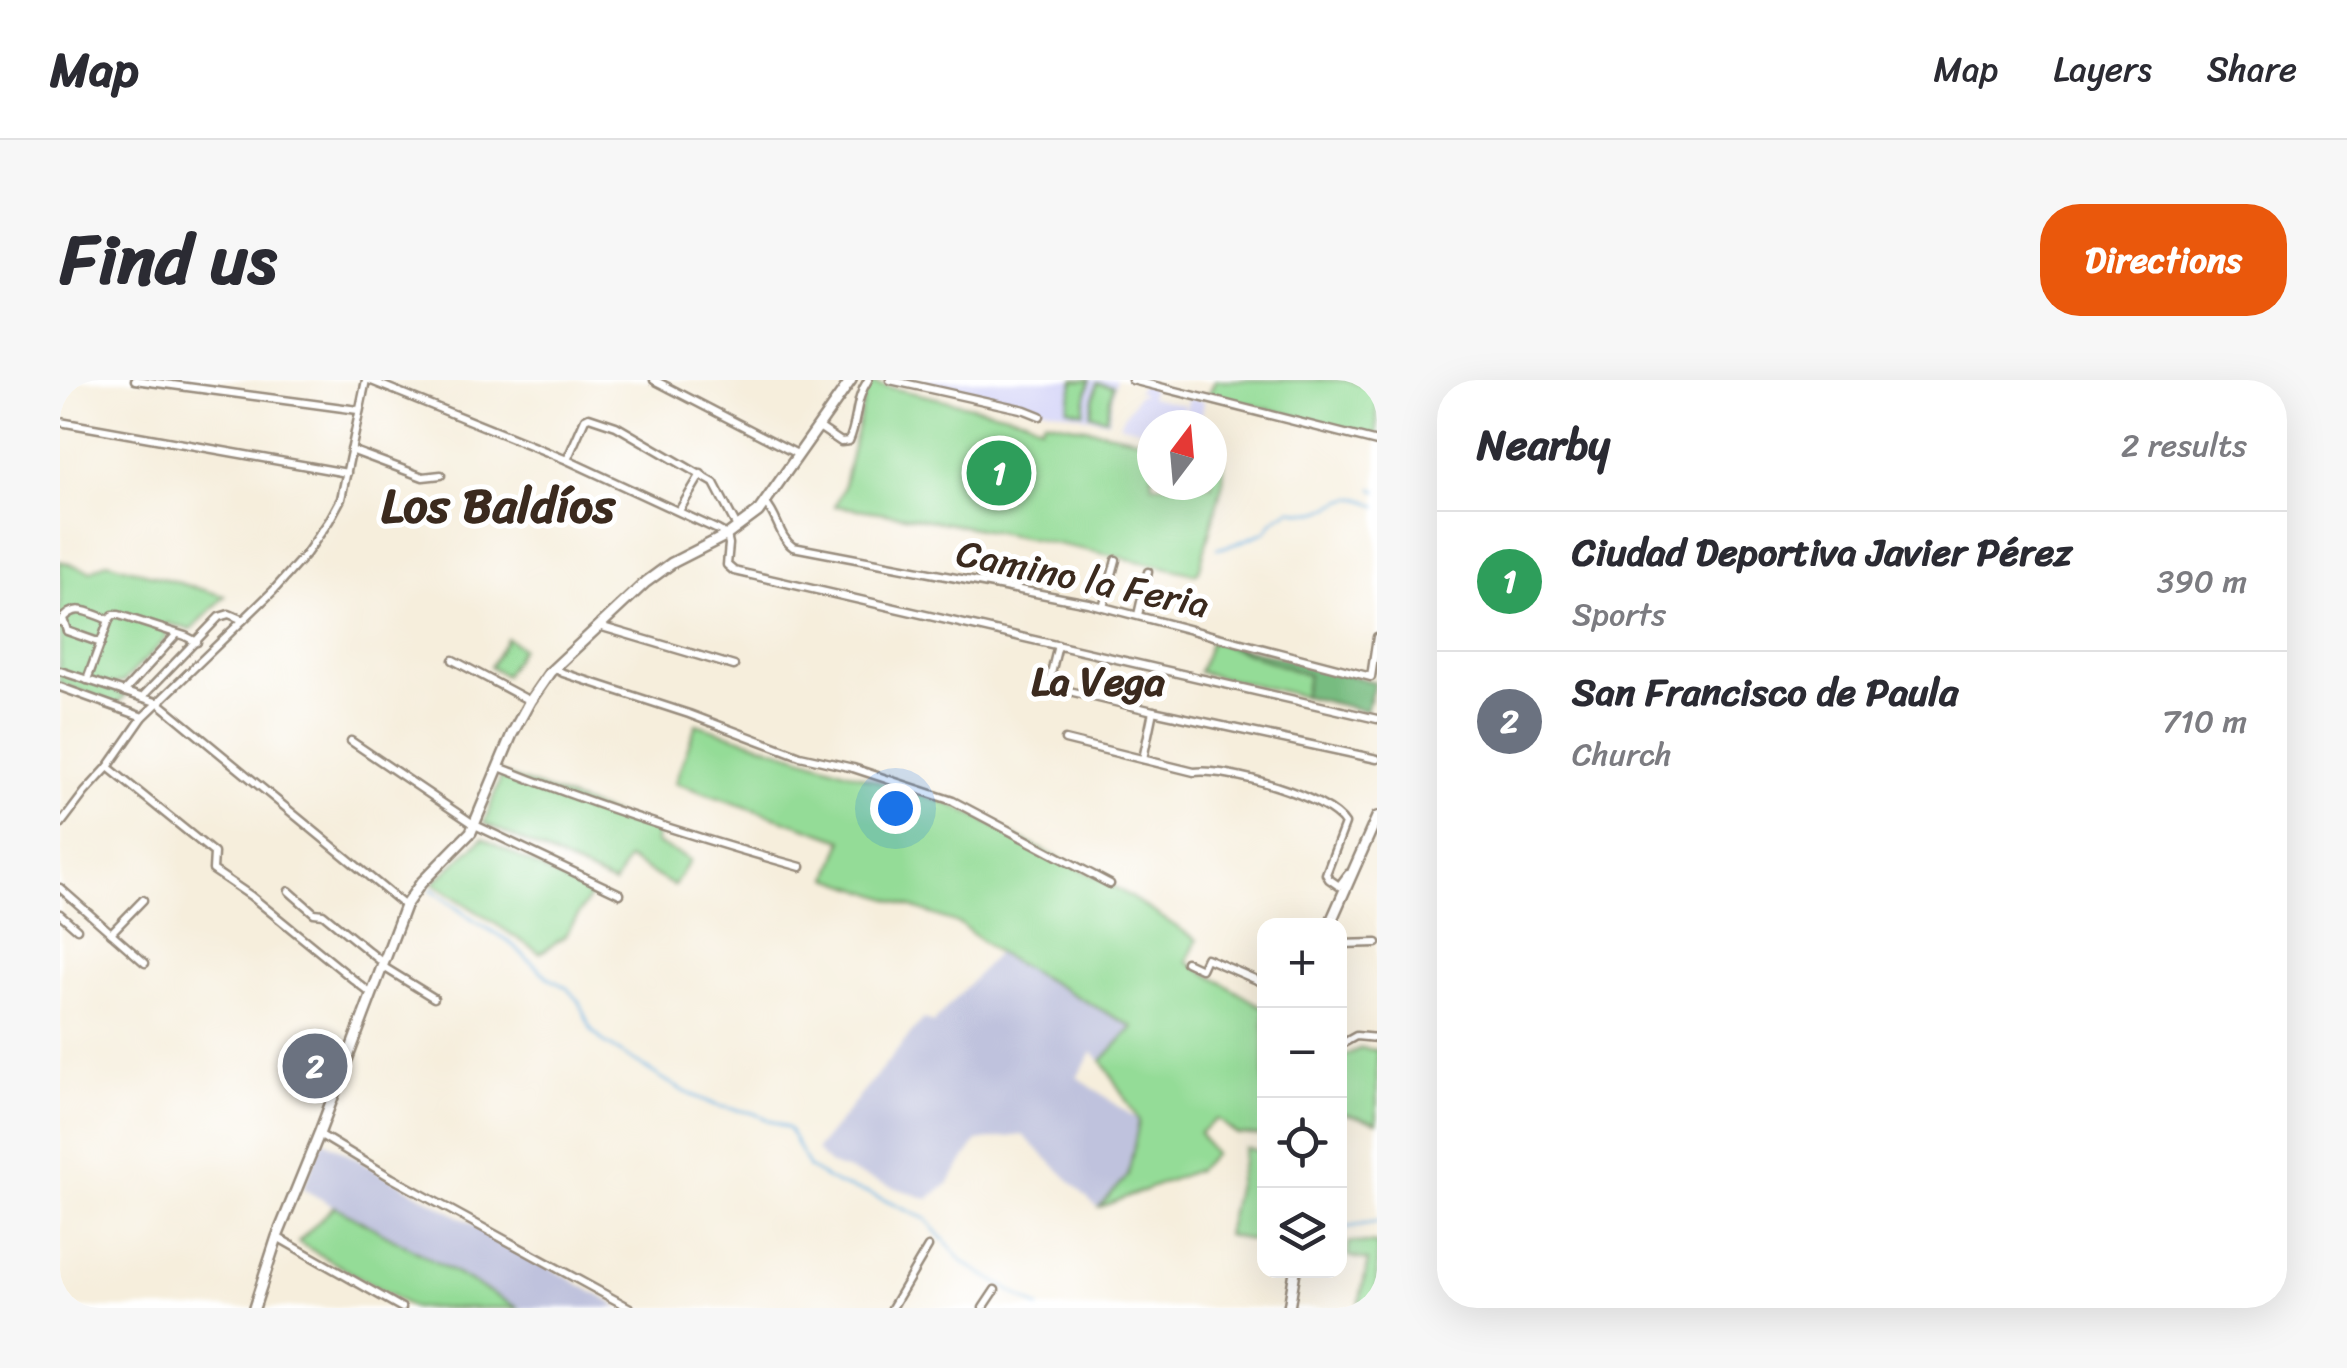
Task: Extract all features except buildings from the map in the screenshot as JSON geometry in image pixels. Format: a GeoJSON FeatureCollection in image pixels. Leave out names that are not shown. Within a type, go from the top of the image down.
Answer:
{"type":"FeatureCollection","features":[{"type":"Feature","properties":{"kind":"main road"},"geometry":{"type":"LineString","coordinates":[[254,1308],[277,1237],[404,906],[475,824],[530,701],[554,668],[621,603],[672,563],[727,535],[766,504],[851,380]]}},
{"type":"Feature","properties":{"kind":"main road"},"geometry":{"type":"LineString","coordinates":[[1333,918],[1377,817]]}},
{"type":"Feature","properties":{"kind":"main road"},"geometry":{"type":"LineString","coordinates":[[1289,1308],[1294,1278]]}},
{"type":"Feature","properties":{"kind":"street"},"geometry":{"type":"LineString","coordinates":[[135,380],[358,410]]}},
{"type":"Feature","properties":{"kind":"street"},"geometry":{"type":"LineString","coordinates":[[60,824],[143,717],[290,573],[329,521],[342,499],[367,380],[568,460],[727,535],[727,565],[734,571],[1377,719]]}},
{"type":"Feature","properties":{"kind":"street"},"geometry":{"type":"LineString","coordinates":[[654,380],[799,455]]}},
{"type":"Feature","properties":{"kind":"street"},"geometry":{"type":"LineString","coordinates":[[819,427],[841,442],[848,441],[859,394],[868,380]]}},
{"type":"Feature","properties":{"kind":"street"},"geometry":{"type":"LineString","coordinates":[[890,380],[1040,416]]}},
{"type":"Feature","properties":{"kind":"street"},"geometry":{"type":"LineString","coordinates":[[1132,380],[1377,442]]}},
{"type":"Feature","properties":{"kind":"street"},"geometry":{"type":"LineString","coordinates":[[568,460],[585,418],[616,426],[714,483],[737,527]]}},
{"type":"Feature","properties":{"kind":"street"},"geometry":{"type":"LineString","coordinates":[[60,422],[346,474]]}},
{"type":"Feature","properties":{"kind":"street"},"geometry":{"type":"LineString","coordinates":[[351,450],[424,478],[441,475]]}},
{"type":"Feature","properties":{"kind":"street"},"geometry":{"type":"LineString","coordinates":[[679,511],[701,474]]}},
{"type":"Feature","properties":{"kind":"street","name":"Camino la Feria"},"geometry":{"type":"LineString","coordinates":[[766,504],[792,548],[1102,607],[1371,677],[1377,637]]}},
{"type":"Feature","properties":{"kind":"street"},"geometry":{"type":"LineString","coordinates":[[1102,607],[1116,560]]}},
{"type":"Feature","properties":{"kind":"street"},"geometry":{"type":"LineString","coordinates":[[1137,616],[1148,572]]}},
{"type":"Feature","properties":{"kind":"street"},"geometry":{"type":"LineString","coordinates":[[101,643],[67,630],[61,619],[78,610],[109,620]]}},
{"type":"Feature","properties":{"kind":"street"},"geometry":{"type":"LineString","coordinates":[[88,680],[113,614],[196,642]]}},
{"type":"Feature","properties":{"kind":"street"},"geometry":{"type":"LineString","coordinates":[[142,698],[219,617],[229,614],[243,620]]}},
{"type":"Feature","properties":{"kind":"street"},"geometry":{"type":"LineString","coordinates":[[598,626],[734,666]]}},
{"type":"Feature","properties":{"kind":"street"},"geometry":{"type":"LineString","coordinates":[[124,692],[178,633]]}},
{"type":"Feature","properties":{"kind":"street"},"geometry":{"type":"LineString","coordinates":[[1058,645],[1048,686],[1377,759]]}},
{"type":"Feature","properties":{"kind":"street"},"geometry":{"type":"LineString","coordinates":[[453,660],[530,701]]}},
{"type":"Feature","properties":{"kind":"street"},"geometry":{"type":"LineString","coordinates":[[554,668],[800,756],[840,764],[952,801],[1110,884]]}},
{"type":"Feature","properties":{"kind":"street"},"geometry":{"type":"LineString","coordinates":[[60,672],[159,703],[404,906]]}},
{"type":"Feature","properties":{"kind":"street"},"geometry":{"type":"LineString","coordinates":[[60,687],[143,717]]}},
{"type":"Feature","properties":{"kind":"street"},"geometry":{"type":"LineString","coordinates":[[1143,759],[1153,712]]}},
{"type":"Feature","properties":{"kind":"street"},"geometry":{"type":"LineString","coordinates":[[1066,740],[1194,772],[1242,775],[1318,803],[1342,817],[1345,824],[1326,874],[1339,886],[1348,874],[1352,876]]}},
{"type":"Feature","properties":{"kind":"street"},"geometry":{"type":"LineString","coordinates":[[351,741],[475,824],[620,894]]}},
{"type":"Feature","properties":{"kind":"street"},"geometry":{"type":"LineString","coordinates":[[108,767],[214,853],[213,870],[370,993]]}},
{"type":"Feature","properties":{"kind":"street"},"geometry":{"type":"LineString","coordinates":[[498,767],[616,810],[801,867]]}},
{"type":"Feature","properties":{"kind":"street"},"geometry":{"type":"LineString","coordinates":[[60,888],[144,962]]}},
{"type":"Feature","properties":{"kind":"street"},"geometry":{"type":"LineString","coordinates":[[289,890],[381,964],[434,998]]}},
{"type":"Feature","properties":{"kind":"street"},"geometry":{"type":"LineString","coordinates":[[112,934],[143,900]]}},
{"type":"Feature","properties":{"kind":"street"},"geometry":{"type":"LineString","coordinates":[[60,914],[77,928]]}},
{"type":"Feature","properties":{"kind":"street"},"geometry":{"type":"LineString","coordinates":[[1347,944],[1377,943]]}},
{"type":"Feature","properties":{"kind":"street"},"geometry":{"type":"LineString","coordinates":[[1186,962],[1200,969],[1206,958],[1257,980]]}},
{"type":"Feature","properties":{"kind":"street"},"geometry":{"type":"LineString","coordinates":[[1347,1040],[1356,1036],[1377,1038]]}},
{"type":"Feature","properties":{"kind":"street"},"geometry":{"type":"LineString","coordinates":[[319,1134],[630,1308]]}},
{"type":"Feature","properties":{"kind":"street"},"geometry":{"type":"LineString","coordinates":[[277,1237],[402,1308]]}},
{"type":"Feature","properties":{"kind":"street"},"geometry":{"type":"LineString","coordinates":[[896,1306],[928,1247]]}},
{"type":"Feature","properties":{"kind":"street"},"geometry":{"type":"LineString","coordinates":[[983,1308],[994,1290]]}},
{"type":"Feature","properties":{"kind":"shaded area"},"geometry":{"type":"Polygon","coordinates":[[[1116,380],[1108,421],[923,383],[1116,380]]]}},
{"type":"Feature","properties":{"kind":"shaded area"},"geometry":{"type":"Polygon","coordinates":[[[1142,384],[1152,386],[1150,397],[1185,405],[1184,410],[1137,410],[1137,428],[1119,424],[1138,395],[1142,395],[1137,391],[1142,384]]]}},
{"type":"Feature","properties":{"kind":"shaded area"},"geometry":{"type":"Polygon","coordinates":[[[1189,397],[1204,401],[1202,410],[1186,410],[1189,397]]]}},
{"type":"Feature","properties":{"kind":"shaded area"},"geometry":{"type":"Polygon","coordinates":[[[997,953],[1134,1028],[1102,1061],[1092,1052],[1077,1077],[1139,1121],[1128,1177],[1098,1208],[1023,1135],[977,1141],[947,1185],[928,1199],[829,1164],[816,1150],[923,1019],[933,1023],[997,953]]]}},
{"type":"Feature","properties":{"kind":"shaded area"},"geometry":{"type":"Polygon","coordinates":[[[323,1140],[621,1308],[518,1308],[303,1189],[323,1140]]]}},
{"type":"Feature","properties":{"kind":"green space"},"geometry":{"type":"Polygon","coordinates":[[[1074,380],[1090,380],[1083,412],[1067,408],[1074,380]]]}},
{"type":"Feature","properties":{"kind":"green space"},"geometry":{"type":"Polygon","coordinates":[[[1215,380],[1346,380],[1377,389],[1377,437],[1209,394],[1215,380]]]}},
{"type":"Feature","properties":{"kind":"green space"},"geometry":{"type":"Polygon","coordinates":[[[1097,383],[1113,386],[1106,418],[1090,414],[1097,383]]]}},
{"type":"Feature","properties":{"kind":"green space"},"geometry":{"type":"Polygon","coordinates":[[[874,384],[1025,418],[1041,426],[1044,420],[1137,438],[1137,500],[1218,500],[1199,571],[1195,574],[1016,536],[835,506],[843,489],[867,387],[874,384]]]}},
{"type":"Feature","properties":{"kind":"green space"},"geometry":{"type":"Polygon","coordinates":[[[60,561],[91,571],[107,562],[225,596],[191,630],[167,623],[166,639],[123,682],[116,683],[114,691],[126,695],[117,705],[60,683],[60,561]]]}},
{"type":"Feature","properties":{"kind":"green space"},"geometry":{"type":"Polygon","coordinates":[[[507,638],[521,648],[505,675],[490,667],[507,638]]]}},
{"type":"Feature","properties":{"kind":"green space"},"geometry":{"type":"Polygon","coordinates":[[[1211,640],[1309,676],[1303,696],[1199,672],[1211,640]]]}},
{"type":"Feature","properties":{"kind":"green space"},"geometry":{"type":"Polygon","coordinates":[[[1211,640],[1375,682],[1366,711],[1303,696],[1308,675],[1211,640]]]}},
{"type":"Feature","properties":{"kind":"green space"},"geometry":{"type":"Polygon","coordinates":[[[696,724],[950,804],[1110,884],[1197,940],[1187,962],[1257,1004],[1257,1135],[1237,1134],[1217,1119],[1199,1133],[1214,1154],[1197,1170],[1098,1208],[1128,1176],[1139,1121],[1102,1061],[1133,1027],[997,953],[960,924],[829,878],[843,840],[675,783],[696,724]]]}},
{"type":"Feature","properties":{"kind":"green space"},"geometry":{"type":"Polygon","coordinates":[[[502,774],[657,830],[656,843],[690,860],[674,886],[628,859],[614,884],[484,823],[502,774]]]}},
{"type":"Feature","properties":{"kind":"green space"},"geometry":{"type":"Polygon","coordinates":[[[483,838],[591,895],[564,937],[540,953],[433,883],[483,838]]]}},
{"type":"Feature","properties":{"kind":"green space"},"geometry":{"type":"Polygon","coordinates":[[[1361,1048],[1377,1050],[1377,1122],[1347,1114],[1347,1055],[1361,1048]]]}},
{"type":"Feature","properties":{"kind":"green space"},"geometry":{"type":"Polygon","coordinates":[[[1245,1148],[1257,1151],[1257,1242],[1226,1235],[1245,1148]]]}},
{"type":"Feature","properties":{"kind":"green space"},"geometry":{"type":"Polygon","coordinates":[[[334,1206],[518,1308],[413,1308],[298,1242],[334,1206]]]}},
{"type":"Feature","properties":{"kind":"green space"},"geometry":{"type":"Polygon","coordinates":[[[1349,1242],[1377,1244],[1377,1308],[1358,1308],[1368,1261],[1348,1256],[1349,1242]]]}},
{"type":"Feature","properties":{"kind":"waterway"},"geometry":{"type":"LineString","coordinates":[[1373,488],[1377,491]]}},
{"type":"Feature","properties":{"kind":"waterway"},"geometry":{"type":"LineString","coordinates":[[1217,549],[1265,532],[1274,520],[1291,509],[1315,512],[1355,498],[1377,506]]}},
{"type":"Feature","properties":{"kind":"waterway"},"geometry":{"type":"LineString","coordinates":[[431,889],[507,940],[549,978],[567,988],[579,1002],[592,1031],[605,1043],[683,1091],[789,1129],[809,1168],[837,1184],[871,1194],[926,1219],[964,1263],[1039,1308]]}},
{"type":"Feature","properties":{"kind":"waterway"},"geometry":{"type":"LineString","coordinates":[[1347,1227],[1377,1222]]}},
{"type":"Feature","properties":{"kind":"place","name":"Ciudad Deportiva Javier Pérez"},"geometry":{"type":"Point","coordinates":[999,473]}},
{"type":"Feature","properties":{"kind":"place","name":"San Francisco de Paula"},"geometry":{"type":"Point","coordinates":[315,1066]}},
{"type":"Feature","properties":{"kind":"district","name":"Los Baldíos"},"geometry":{"type":"Point","coordinates":[498,505]}},
{"type":"Feature","properties":{"kind":"district","name":"La Vega"},"geometry":{"type":"Point","coordinates":[1098,681]}}]}
